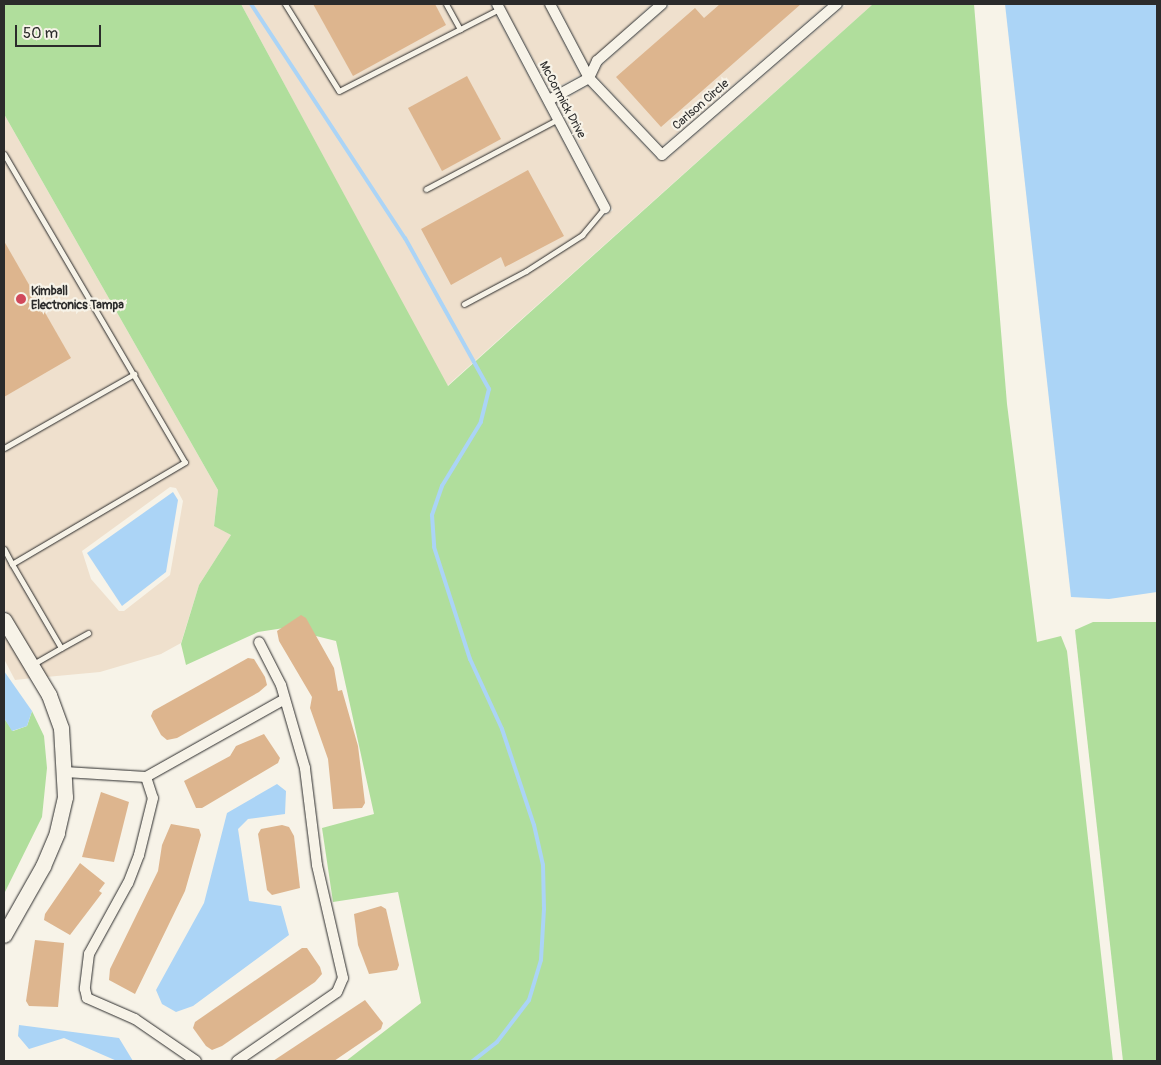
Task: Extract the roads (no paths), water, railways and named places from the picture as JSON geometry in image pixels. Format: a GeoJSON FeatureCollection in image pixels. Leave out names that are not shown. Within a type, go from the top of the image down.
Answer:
{"type":"FeatureCollection","features":[{"type":"Feature","properties":{"kind":"street","name":"Carlson Circle"},"geometry":{"type":"LineString","coordinates":[[550,4],[589,78],[662,155],[837,4]]}},
{"type":"Feature","properties":{"kind":"street"},"geometry":{"type":"LineString","coordinates":[[549,100],[589,78],[597,61],[662,4]]}},
{"type":"Feature","properties":{"kind":"street","name":"McCormick Drive"},"geometry":{"type":"LineString","coordinates":[[498,6],[605,208]]}},
{"type":"Feature","properties":{"kind":"street"},"geometry":{"type":"LineString","coordinates":[[4,620],[32,664],[61,728],[65,772],[65,797],[57,833],[43,866],[4,935]]}},
{"type":"Feature","properties":{"kind":"street"},"geometry":{"type":"LineString","coordinates":[[238,1061],[337,992],[343,978],[317,865],[305,768],[285,699],[259,642]]}},
{"type":"Feature","properties":{"kind":"street"},"geometry":{"type":"LineString","coordinates":[[65,772],[146,777],[285,699]]}},
{"type":"Feature","properties":{"kind":"street"},"geometry":{"type":"LineString","coordinates":[[146,777],[153,798],[140,855],[89,954],[85,989],[93,1004],[135,1019],[196,1061]]}},
{"type":"Feature","properties":{"kind":"lane"},"geometry":{"type":"LineString","coordinates":[[285,4],[339,91],[460,29],[498,6]]}},
{"type":"Feature","properties":{"kind":"lane"},"geometry":{"type":"LineString","coordinates":[[446,4],[460,29]]}},
{"type":"Feature","properties":{"kind":"lane"},"geometry":{"type":"LineString","coordinates":[[426,189],[559,118]]}},
{"type":"Feature","properties":{"kind":"lane"},"geometry":{"type":"LineString","coordinates":[[4,154],[185,462],[12,564]]}},
{"type":"Feature","properties":{"kind":"lane"},"geometry":{"type":"LineString","coordinates":[[464,304],[526,271],[582,235],[605,208]]}},
{"type":"Feature","properties":{"kind":"lane"},"geometry":{"type":"LineString","coordinates":[[4,448],[134,374]]}},
{"type":"Feature","properties":{"kind":"lane"},"geometry":{"type":"LineString","coordinates":[[4,549],[61,648]]}},
{"type":"Feature","properties":{"kind":"lane"},"geometry":{"type":"LineString","coordinates":[[32,664],[88,633]]}},
{"type":"Feature","properties":{"kind":"water"},"geometry":{"type":"Polygon","coordinates":[[[1005,4],[1157,4],[1157,592],[1109,599],[1071,597],[1005,4]]]}},
{"type":"Feature","properties":{"kind":"water"},"geometry":{"type":"Polygon","coordinates":[[[173,492],[178,500],[166,572],[122,606],[87,553],[173,492]]]}},
{"type":"Feature","properties":{"kind":"water"},"geometry":{"type":"Polygon","coordinates":[[[4,671],[32,711],[27,726],[12,731],[4,718],[4,671]]]}},
{"type":"Feature","properties":{"kind":"water"},"geometry":{"type":"Polygon","coordinates":[[[277,784],[286,791],[285,814],[248,819],[238,829],[249,901],[281,906],[289,935],[193,1006],[176,1012],[162,1004],[156,990],[204,903],[227,813],[277,784]]]}},
{"type":"Feature","properties":{"kind":"water"},"geometry":{"type":"Polygon","coordinates":[[[19,1025],[119,1038],[133,1061],[117,1061],[64,1038],[29,1049],[18,1036],[19,1025]]]}},
{"type":"Feature","properties":{"kind":"waterway"},"geometry":{"type":"LineString","coordinates":[[251,4],[405,238],[489,389],[481,422],[442,486],[432,515],[434,547],[470,659],[502,729],[534,825],[543,865],[544,909],[541,960],[529,1000],[497,1042],[473,1061]]}},
{"type":"Feature","properties":{"kind":"place","name":"Kimball Electronics Tampa"},"geometry":{"type":"Point","coordinates":[21,299]}}]}
